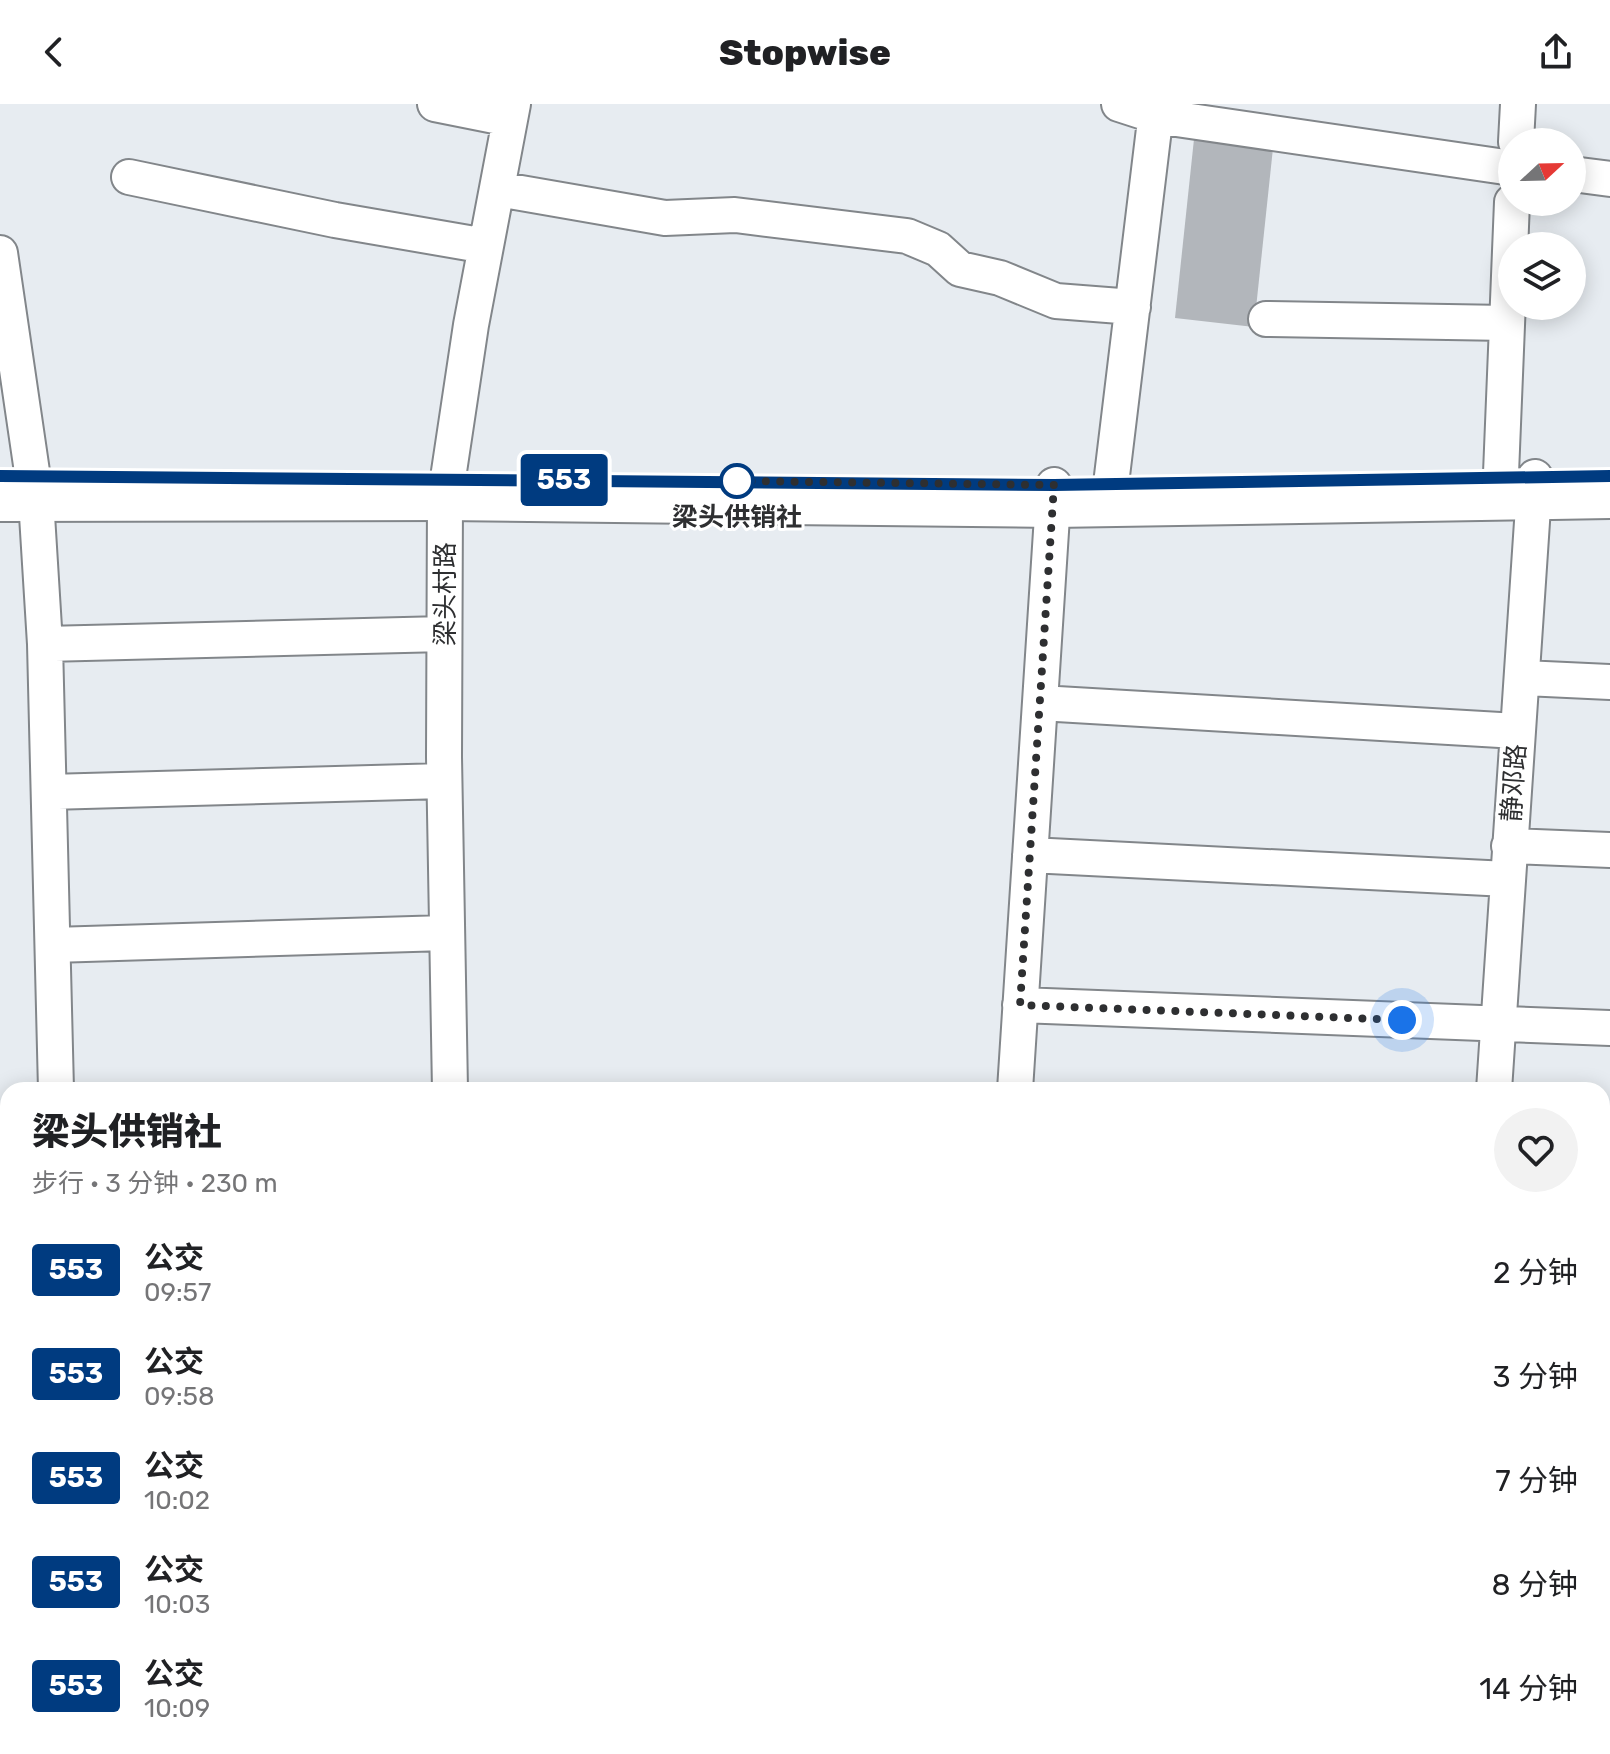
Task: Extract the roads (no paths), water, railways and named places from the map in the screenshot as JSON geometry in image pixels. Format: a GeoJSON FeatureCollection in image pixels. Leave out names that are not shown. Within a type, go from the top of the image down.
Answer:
{"type":"FeatureCollection","features":[{"type":"Feature","properties":{"kind":"main road"},"geometry":{"type":"LineString","coordinates":[[1517,488],[1610,476]]}},
{"type":"Feature","properties":{"kind":"main road"},"geometry":{"type":"LineString","coordinates":[[17,488],[447,488],[1054,495],[1517,488],[1610,496]]}},
{"type":"Feature","properties":{"kind":"street"},"geometry":{"type":"LineString","coordinates":[[435,104],[512,112]]}},
{"type":"Feature","properties":{"kind":"street"},"geometry":{"type":"LineString","coordinates":[[1119,104],[1498,166]]}},
{"type":"Feature","properties":{"kind":"street"},"geometry":{"type":"LineString","coordinates":[[1517,128],[1518,104]]}},
{"type":"Feature","properties":{"kind":"street"},"geometry":{"type":"LineString","coordinates":[[1112,494],[1157,110]]}},
{"type":"Feature","properties":{"kind":"street","name":"梁头村路"},"geometry":{"type":"LineString","coordinates":[[450,1082],[444,781],[447,488],[457,408],[512,112]]}},
{"type":"Feature","properties":{"kind":"street"},"geometry":{"type":"LineString","coordinates":[[1586,176],[1610,179]]}},
{"type":"Feature","properties":{"kind":"street"},"geometry":{"type":"LineString","coordinates":[[129,177],[335,220],[486,246]]}},
{"type":"Feature","properties":{"kind":"street"},"geometry":{"type":"LineString","coordinates":[[498,189],[665,218],[735,215],[907,236],[938,249],[960,269],[1000,278],[1056,301],[1133,307]]}},
{"type":"Feature","properties":{"kind":"street","name":"静邓路"},"geometry":{"type":"LineString","coordinates":[[1494,1082],[1522,678],[1517,488],[1507,323],[1511,216]]}},
{"type":"Feature","properties":{"kind":"street"},"geometry":{"type":"LineString","coordinates":[[0,253],[17,488],[45,644],[56,1082]]}},
{"type":"Feature","properties":{"kind":"street"},"geometry":{"type":"LineString","coordinates":[[1266,319],[1507,323]]}},
{"type":"Feature","properties":{"kind":"street"},"geometry":{"type":"LineString","coordinates":[[1015,1082],[1054,495]]}},
{"type":"Feature","properties":{"kind":"street"},"geometry":{"type":"LineString","coordinates":[[45,644],[444,634]]}},
{"type":"Feature","properties":{"kind":"street"},"geometry":{"type":"LineString","coordinates":[[1522,678],[1610,682]]}},
{"type":"Feature","properties":{"kind":"street"},"geometry":{"type":"LineString","coordinates":[[1040,703],[1517,731]]}},
{"type":"Feature","properties":{"kind":"street"},"geometry":{"type":"LineString","coordinates":[[49,792],[444,781]]}},
{"type":"Feature","properties":{"kind":"street"},"geometry":{"type":"LineString","coordinates":[[1030,855],[1508,862],[1610,850]]}},
{"type":"Feature","properties":{"kind":"street"},"geometry":{"type":"LineString","coordinates":[[53,945],[446,933]]}},
{"type":"Feature","properties":{"kind":"street"},"geometry":{"type":"LineString","coordinates":[[1020,1005],[1610,1028]]}},
{"type":"Feature","properties":{"kind":"place","name":"梁头供销社"},"geometry":{"type":"Point","coordinates":[737,481]}}]}
